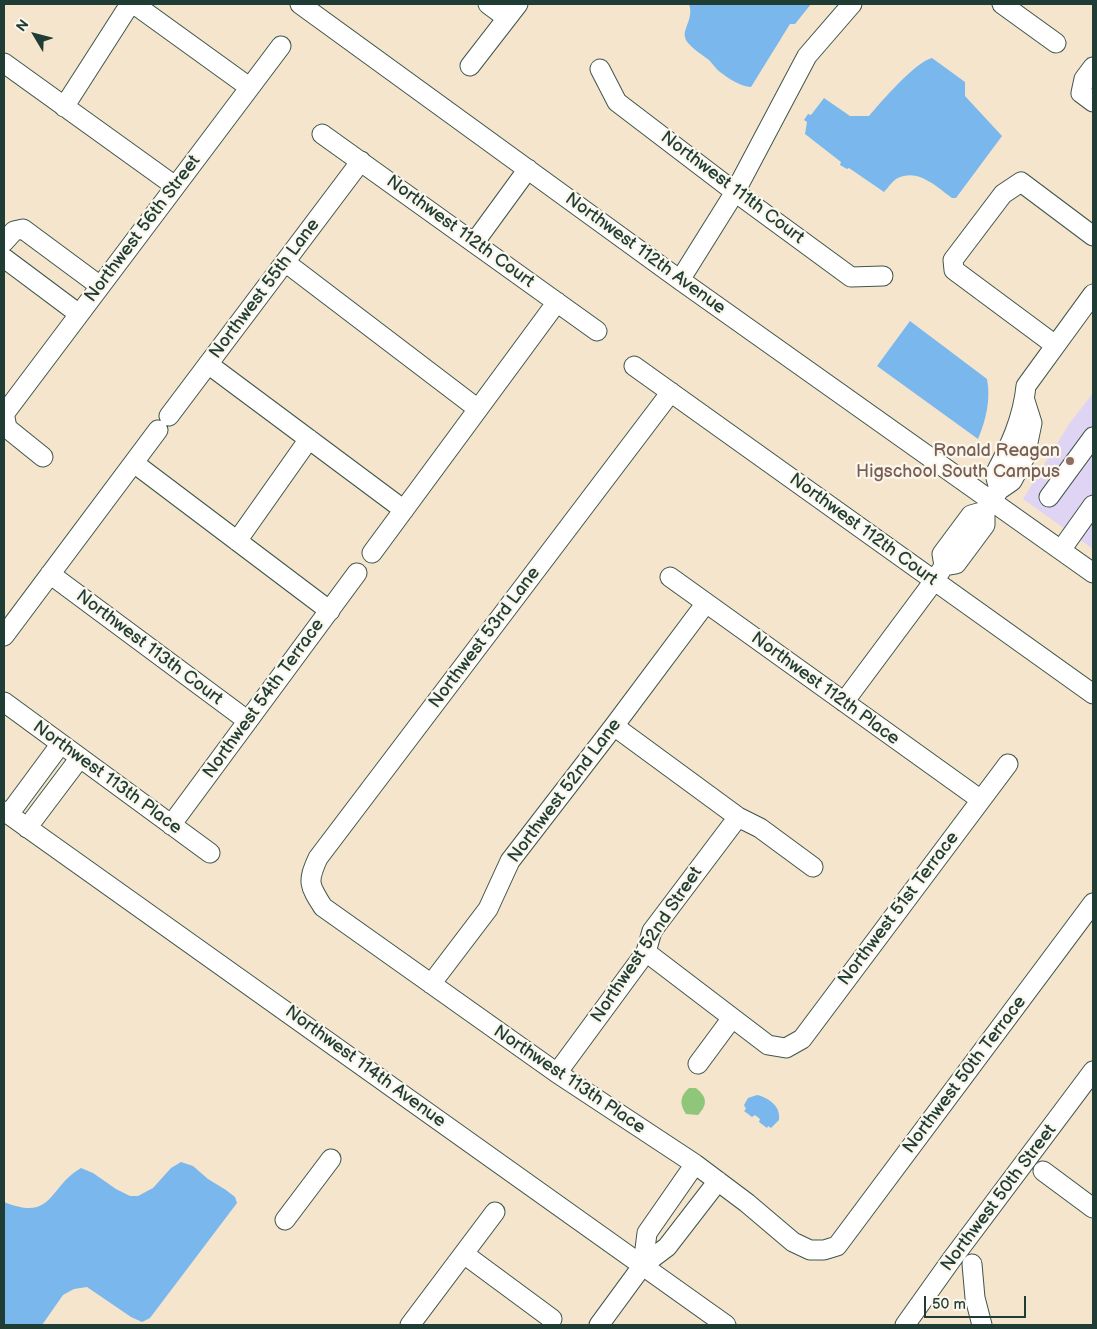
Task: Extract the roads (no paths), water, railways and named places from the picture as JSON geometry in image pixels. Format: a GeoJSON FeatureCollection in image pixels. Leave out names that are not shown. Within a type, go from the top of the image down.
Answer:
{"type":"FeatureCollection","features":[{"type":"Feature","properties":{"kind":"street"},"geometry":{"type":"LineString","coordinates":[[64,107],[130,4]]}},
{"type":"Feature","properties":{"kind":"street"},"geometry":{"type":"LineString","coordinates":[[134,4],[249,87]]}},
{"type":"Feature","properties":{"kind":"street","name":"Northwest 112th Avenue"},"geometry":{"type":"LineString","coordinates":[[300,4],[680,280],[1093,573]]}},
{"type":"Feature","properties":{"kind":"street"},"geometry":{"type":"LineString","coordinates":[[470,66],[512,11],[488,4]]}},
{"type":"Feature","properties":{"kind":"street"},"geometry":{"type":"LineString","coordinates":[[680,280],[735,192],[807,56],[852,4]]}},
{"type":"Feature","properties":{"kind":"street"},"geometry":{"type":"LineString","coordinates":[[1002,4],[1056,43]]}},
{"type":"Feature","properties":{"kind":"street","name":"Northwest 56th Street"},"geometry":{"type":"LineString","coordinates":[[4,412],[281,46]]}},
{"type":"Feature","properties":{"kind":"street"},"geometry":{"type":"LineString","coordinates":[[4,63],[175,186]]}},
{"type":"Feature","properties":{"kind":"street"},"geometry":{"type":"LineString","coordinates":[[1093,67],[1084,79],[1081,92],[1093,102]]}},
{"type":"Feature","properties":{"kind":"street","name":"Northwest 111th Court"},"geometry":{"type":"LineString","coordinates":[[600,69],[617,102],[851,277],[883,276]]}},
{"type":"Feature","properties":{"kind":"street","name":"Northwest 112th Court"},"geometry":{"type":"LineString","coordinates":[[322,134],[597,331]]}},
{"type":"Feature","properties":{"kind":"street","name":"Northwest 55th Lane"},"geometry":{"type":"LineString","coordinates":[[4,636],[361,161]]}},
{"type":"Feature","properties":{"kind":"street"},"geometry":{"type":"LineString","coordinates":[[474,243],[528,169]]}},
{"type":"Feature","properties":{"kind":"street"},"geometry":{"type":"LineString","coordinates":[[1055,345],[954,270],[953,260],[1003,194],[1021,182],[1093,236]]}},
{"type":"Feature","properties":{"kind":"street"},"geometry":{"type":"LineString","coordinates":[[5,240],[14,231],[23,229],[100,286]]}},
{"type":"Feature","properties":{"kind":"street"},"geometry":{"type":"LineString","coordinates":[[4,258],[79,314]]}},
{"type":"Feature","properties":{"kind":"street"},"geometry":{"type":"LineString","coordinates":[[285,262],[478,409]]}},
{"type":"Feature","properties":{"kind":"street"},"geometry":{"type":"LineString","coordinates":[[844,702],[939,573],[956,564],[985,525],[992,501],[994,474],[1009,447],[1023,430],[1026,386],[1093,294]]}},
{"type":"Feature","properties":{"kind":"street"},"geometry":{"type":"LineString","coordinates":[[372,553],[557,302]]}},
{"type":"Feature","properties":{"kind":"street"},"geometry":{"type":"LineString","coordinates":[[208,364],[404,510]]}},
{"type":"Feature","properties":{"kind":"street","name":"Northwest 112th Court"},"geometry":{"type":"LineString","coordinates":[[634,366],[939,573],[1093,694]]}},
{"type":"Feature","properties":{"kind":"street","name":"Northwest 53rd Lane"},"geometry":{"type":"LineString","coordinates":[[311,888],[311,873],[318,858],[671,392]]}},
{"type":"Feature","properties":{"kind":"street"},"geometry":{"type":"LineString","coordinates":[[4,412],[7,428],[43,457]]}},
{"type":"Feature","properties":{"kind":"street"},"geometry":{"type":"LineString","coordinates":[[1050,497],[1093,437]]}},
{"type":"Feature","properties":{"kind":"street"},"geometry":{"type":"LineString","coordinates":[[237,541],[309,439]]}},
{"type":"Feature","properties":{"kind":"street"},"geometry":{"type":"LineString","coordinates":[[134,463],[330,611]]}},
{"type":"Feature","properties":{"kind":"street"},"geometry":{"type":"LineString","coordinates":[[1061,550],[1093,505]]}},
{"type":"Feature","properties":{"kind":"street","name":"Northwest 113th Court"},"geometry":{"type":"LineString","coordinates":[[50,574],[248,721]]}},
{"type":"Feature","properties":{"kind":"street","name":"Northwest 54th Terrace"},"geometry":{"type":"LineString","coordinates":[[171,825],[357,574]]}},
{"type":"Feature","properties":{"kind":"street","name":"Northwest 112th Place"},"geometry":{"type":"LineString","coordinates":[[670,577],[981,800]]}},
{"type":"Feature","properties":{"kind":"street","name":"Northwest 52nd Lane"},"geometry":{"type":"LineString","coordinates":[[431,984],[488,909],[510,861],[706,603]]}},
{"type":"Feature","properties":{"kind":"street","name":"Northwest 113th Place"},"geometry":{"type":"LineString","coordinates":[[4,702],[79,759],[210,853]]}},
{"type":"Feature","properties":{"kind":"street"},"geometry":{"type":"LineString","coordinates":[[614,726],[738,817],[760,828],[813,867]]}},
{"type":"Feature","properties":{"kind":"street"},"geometry":{"type":"LineString","coordinates":[[6,813],[60,745]]}},
{"type":"Feature","properties":{"kind":"street"},"geometry":{"type":"LineString","coordinates":[[27,828],[79,759]]}},
{"type":"Feature","properties":{"kind":"street","name":"Northwest 51st Terrace"},"geometry":{"type":"LineString","coordinates":[[732,1018],[768,1045],[786,1048],[802,1039],[1008,764]]}},
{"type":"Feature","properties":{"kind":"street","name":"Northwest 114th Avenue"},"geometry":{"type":"LineString","coordinates":[[6,813],[726,1325]]}},
{"type":"Feature","properties":{"kind":"street","name":"Northwest 52nd Street"},"geometry":{"type":"LineString","coordinates":[[557,1073],[646,952],[652,930],[738,817]]}},
{"type":"Feature","properties":{"kind":"street","name":"Northwest 113th Place"},"geometry":{"type":"LineString","coordinates":[[311,888],[323,907],[557,1073],[695,1164],[747,1203],[793,1242],[810,1250],[824,1250],[837,1246]]}},
{"type":"Feature","properties":{"kind":"street","name":"Northwest 50th Terrace"},"geometry":{"type":"LineString","coordinates":[[837,1246],[1093,903]]}},
{"type":"Feature","properties":{"kind":"street"},"geometry":{"type":"LineString","coordinates":[[646,952],[732,1018],[698,1064]]}},
{"type":"Feature","properties":{"kind":"street","name":"Northwest 50th Street"},"geometry":{"type":"LineString","coordinates":[[906,1325],[952,1259],[1093,1071]]}},
{"type":"Feature","properties":{"kind":"street"},"geometry":{"type":"LineString","coordinates":[[285,1220],[331,1159]]}},
{"type":"Feature","properties":{"kind":"street"},"geometry":{"type":"LineString","coordinates":[[643,1265],[647,1233],[695,1164]]}},
{"type":"Feature","properties":{"kind":"street"},"geometry":{"type":"LineString","coordinates":[[1043,1171],[1093,1208]]}},
{"type":"Feature","properties":{"kind":"street"},"geometry":{"type":"LineString","coordinates":[[599,1325],[643,1265],[667,1247],[718,1181]]}},
{"type":"Feature","properties":{"kind":"street"},"geometry":{"type":"LineString","coordinates":[[410,1325],[495,1212]]}},
{"type":"Feature","properties":{"kind":"street"},"geometry":{"type":"LineString","coordinates":[[464,1254],[552,1319]]}},
{"type":"Feature","properties":{"kind":"street"},"geometry":{"type":"LineString","coordinates":[[972,1264],[975,1298],[982,1325]]}},
{"type":"Feature","properties":{"kind":"water"},"geometry":{"type":"Polygon","coordinates":[[[689,4],[811,4],[795,24],[790,24],[751,87],[747,87],[723,74],[688,43],[685,34],[690,14],[689,4]]]}},
{"type":"Feature","properties":{"kind":"water"},"geometry":{"type":"Polygon","coordinates":[[[932,58],[965,82],[965,96],[1002,136],[956,198],[952,198],[927,180],[913,175],[896,179],[884,192],[849,168],[847,169],[840,165],[841,162],[805,134],[807,122],[804,120],[808,114],[811,115],[824,98],[850,116],[869,116],[908,74],[932,58]]]}},
{"type":"Feature","properties":{"kind":"water"},"geometry":{"type":"Polygon","coordinates":[[[910,321],[987,379],[987,409],[978,439],[877,366],[910,321]]]}},
{"type":"Feature","properties":{"kind":"water"},"geometry":{"type":"Polygon","coordinates":[[[757,1095],[773,1103],[778,1111],[779,1120],[771,1128],[768,1126],[767,1128],[759,1122],[760,1119],[755,1115],[752,1117],[744,1111],[746,1109],[744,1105],[748,1098],[757,1095]]]}},
{"type":"Feature","properties":{"kind":"water"},"geometry":{"type":"Polygon","coordinates":[[[181,1162],[193,1166],[208,1179],[226,1190],[235,1197],[237,1203],[150,1318],[142,1322],[131,1317],[87,1287],[74,1289],[63,1295],[42,1325],[4,1325],[4,1202],[20,1207],[32,1208],[42,1205],[49,1200],[70,1176],[81,1168],[93,1173],[130,1196],[138,1196],[153,1188],[171,1168],[181,1162]]]}},
{"type":"Feature","properties":{"kind":"place","name":"Ronald Reagan Higschool South Campus"},"geometry":{"type":"Point","coordinates":[1070,461]}}]}
